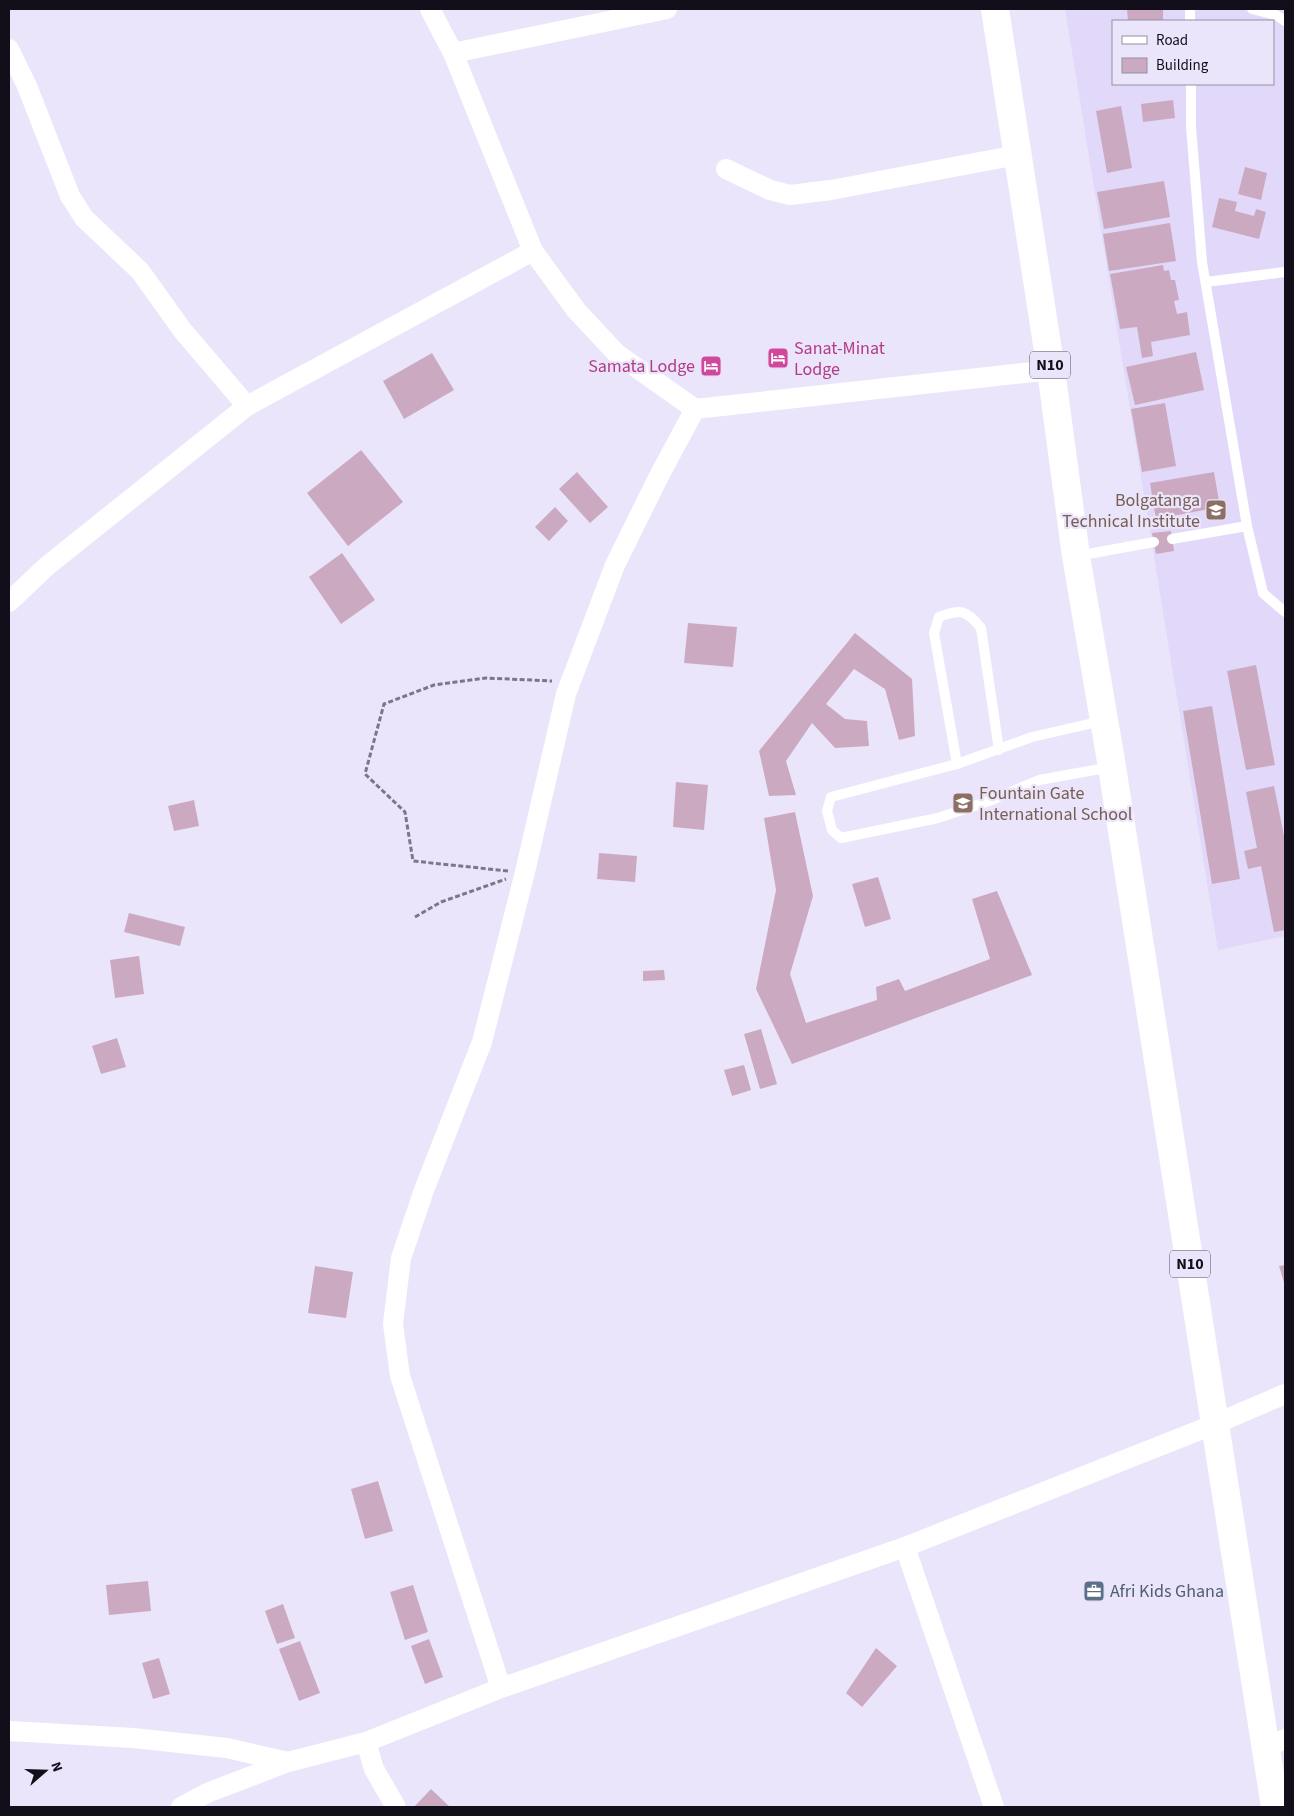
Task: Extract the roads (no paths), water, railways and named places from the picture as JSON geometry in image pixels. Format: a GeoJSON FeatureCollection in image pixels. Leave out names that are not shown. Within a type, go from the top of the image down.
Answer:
{"type":"FeatureCollection","features":[{"type":"Feature","properties":{"kind":"highway","name":"N10"},"geometry":{"type":"LineString","coordinates":[[995,9],[1051,370],[1076,556],[1112,767],[1215,1424],[1275,1743],[1275,1807]]}},
{"type":"Feature","properties":{"kind":"street"},"geometry":{"type":"LineString","coordinates":[[430,9],[453,53],[533,251],[576,310],[617,354],[694,410],[1051,370]]}},
{"type":"Feature","properties":{"kind":"street"},"geometry":{"type":"LineString","coordinates":[[453,53],[667,9]]}},
{"type":"Feature","properties":{"kind":"street"},"geometry":{"type":"LineString","coordinates":[[9,49],[27,86],[70,196],[84,218],[140,271],[183,331],[247,406]]}},
{"type":"Feature","properties":{"kind":"street"},"geometry":{"type":"LineString","coordinates":[[726,169],[770,190],[790,195],[831,190],[1018,155]]}},
{"type":"Feature","properties":{"kind":"street"},"geometry":{"type":"LineString","coordinates":[[9,602],[47,566],[247,406],[533,251]]}},
{"type":"Feature","properties":{"kind":"street"},"geometry":{"type":"LineString","coordinates":[[501,1688],[400,1376],[393,1324],[401,1258],[424,1190],[482,1042],[525,872],[566,694],[615,565],[694,410]]}},
{"type":"Feature","properties":{"kind":"street"},"geometry":{"type":"LineString","coordinates":[[181,1807],[207,1793],[288,1762],[366,1742],[501,1688],[905,1547],[1215,1424],[1285,1394]]}},
{"type":"Feature","properties":{"kind":"street"},"geometry":{"type":"LineString","coordinates":[[905,1547],[994,1807]]}},
{"type":"Feature","properties":{"kind":"street"},"geometry":{"type":"LineString","coordinates":[[9,1731],[133,1738],[227,1748],[288,1762]]}},
{"type":"Feature","properties":{"kind":"street"},"geometry":{"type":"LineString","coordinates":[[366,1742],[374,1769],[396,1807]]}},
{"type":"Feature","properties":{"kind":"lane"},"geometry":{"type":"LineString","coordinates":[[1252,9],[1276,15],[1285,21]]}},
{"type":"Feature","properties":{"kind":"lane"},"geometry":{"type":"LineString","coordinates":[[1191,85],[1191,127],[1202,262],[1248,526],[1263,593],[1285,612]]}},
{"type":"Feature","properties":{"kind":"lane"},"geometry":{"type":"LineString","coordinates":[[1206,282],[1285,272]]}},
{"type":"Feature","properties":{"kind":"lane"},"geometry":{"type":"LineString","coordinates":[[1172,539],[1248,526]]}},
{"type":"Feature","properties":{"kind":"lane"},"geometry":{"type":"LineString","coordinates":[[1076,556],[1154,542]]}},
{"type":"Feature","properties":{"kind":"lane"},"geometry":{"type":"LineString","coordinates":[[957,764],[934,633],[939,617],[956,611],[971,616],[981,628],[999,750]]}},
{"type":"Feature","properties":{"kind":"lane"},"geometry":{"type":"LineString","coordinates":[[1104,720],[1032,737],[957,764],[831,797],[827,810],[832,830],[841,838],[938,818],[992,800],[1039,780],[1112,767]]}},
{"type":"Feature","properties":{"kind":"place","name":"Sanat-Minat Lodge"},"geometry":{"type":"Point","coordinates":[778,358]}},
{"type":"Feature","properties":{"kind":"place","name":"Samata Lodge"},"geometry":{"type":"Point","coordinates":[711,366]}},
{"type":"Feature","properties":{"kind":"place","name":"Bolgatanga Technical Institute"},"geometry":{"type":"Point","coordinates":[1216,510]}},
{"type":"Feature","properties":{"kind":"place","name":"Fountain Gate International School"},"geometry":{"type":"Point","coordinates":[963,803]}},
{"type":"Feature","properties":{"kind":"place","name":"Afri Kids Ghana"},"geometry":{"type":"Point","coordinates":[1094,1591]}}]}
